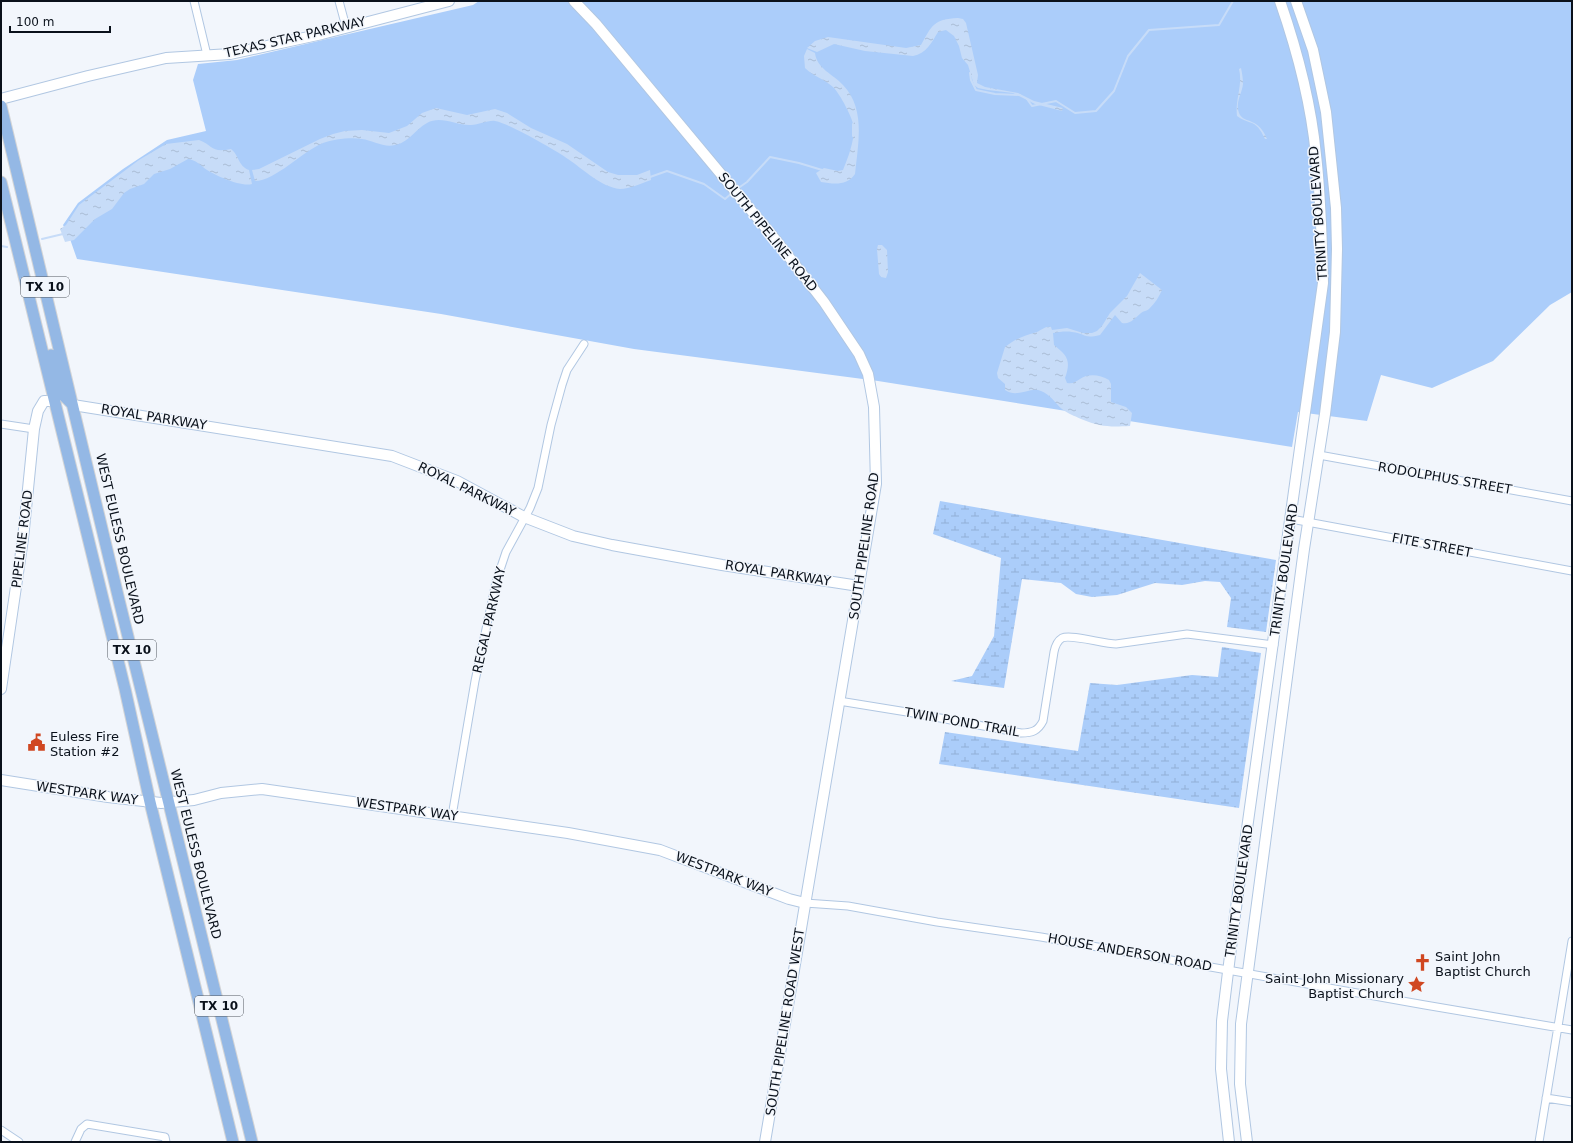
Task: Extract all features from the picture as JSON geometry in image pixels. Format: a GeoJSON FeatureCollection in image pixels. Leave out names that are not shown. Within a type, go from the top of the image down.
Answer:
{"type":"FeatureCollection","features":[{"type":"Feature","properties":{"kind":"main road","name":"WEST EULESS BOULEVARD"},"geometry":{"type":"LineString","coordinates":[[1,106],[252,1142]]}},
{"type":"Feature","properties":{"kind":"main road","name":"TX 10"},"geometry":{"type":"LineString","coordinates":[[1,182],[125,689],[150,802],[233,1142]]}},
{"type":"Feature","properties":{"kind":"main road"},"geometry":{"type":"LineString","coordinates":[[37,330],[46,334],[61,393],[73,405]]}},
{"type":"Feature","properties":{"kind":"main road"},"geometry":{"type":"LineString","coordinates":[[54,401],[67,410],[87,488],[95,497]]}},
{"type":"Feature","properties":{"kind":"main road"},"geometry":{"type":"LineString","coordinates":[[103,600],[120,600]]}},
{"type":"Feature","properties":{"kind":"main road"},"geometry":{"type":"LineString","coordinates":[[217,1077],[235,1072]]}},
{"type":"Feature","properties":{"kind":"street"},"geometry":{"type":"LineString","coordinates":[[194,1],[207,55]]}},
{"type":"Feature","properties":{"kind":"street"},"geometry":{"type":"LineString","coordinates":[[339,1],[346,27]]}},
{"type":"Feature","properties":{"kind":"street","name":"TEXAS STAR PARKWAY"},"geometry":{"type":"LineString","coordinates":[[1,100],[88,76],[159,60],[230,54],[449,1]]}},
{"type":"Feature","properties":{"kind":"street","name":"SOUTH PIPELINE ROAD"},"geometry":{"type":"LineString","coordinates":[[574,1],[596,24],[723,176],[824,302],[859,354],[870,385],[874,412],[876,484],[805,903]]}},
{"type":"Feature","properties":{"kind":"street","name":"TRINITY BOULEVARD"},"geometry":{"type":"LineString","coordinates":[[1229,1142],[1221,1069],[1222,1021],[1323,283],[1321,215],[1316,154],[1306,92],[1280,1]]}},
{"type":"Feature","properties":{"kind":"street","name":"TRINITY BOULEVARD"},"geometry":{"type":"LineString","coordinates":[[1247,1142],[1240,1084],[1240,1024],[1335,332],[1337,249],[1335,201],[1326,112],[1313,50],[1296,1]]}},
{"type":"Feature","properties":{"kind":"street","name":"REGAL PARKWAY"},"geometry":{"type":"LineString","coordinates":[[452,816],[475,681],[496,582],[506,552],[530,508],[538,488],[551,425],[567,370],[584,344]]}},
{"type":"Feature","properties":{"kind":"street","name":"PIPELINE ROAD"},"geometry":{"type":"LineString","coordinates":[[1,689],[23,539],[34,429],[38,411],[44,401],[54,401]]}},
{"type":"Feature","properties":{"kind":"street","name":"ROYAL PARKWAY"},"geometry":{"type":"LineString","coordinates":[[73,405],[392,456],[457,481],[524,517],[573,536],[612,545],[722,565],[859,586]]}},
{"type":"Feature","properties":{"kind":"street"},"geometry":{"type":"LineString","coordinates":[[1,424],[34,429]]}},
{"type":"Feature","properties":{"kind":"street","name":"RODOLPHUS STREET"},"geometry":{"type":"LineString","coordinates":[[1319,455],[1572,501]]}},
{"type":"Feature","properties":{"kind":"street","name":"FITE STREET"},"geometry":{"type":"LineString","coordinates":[[1291,519],[1572,571]]}},
{"type":"Feature","properties":{"kind":"street","name":"TWIN POND TRAIL"},"geometry":{"type":"LineString","coordinates":[[839,701],[1029,733],[1035,732],[1043,721],[1054,652],[1056,644],[1062,638],[1068,637],[1116,644],[1187,634],[1274,645]]}},
{"type":"Feature","properties":{"kind":"street","name":"WESTPARK WAY"},"geometry":{"type":"LineString","coordinates":[[1,780],[108,798],[170,803],[194,800],[221,792],[262,789],[568,833],[660,850],[789,899],[805,903]]}},
{"type":"Feature","properties":{"kind":"street","name":"HOUSE ANDERSON ROAD"},"geometry":{"type":"LineString","coordinates":[[805,903],[848,906],[937,922],[1041,937],[1572,1030]]}},
{"type":"Feature","properties":{"kind":"street","name":"SOUTH PIPELINE ROAD WEST"},"geometry":{"type":"LineString","coordinates":[[765,1142],[805,903]]}},
{"type":"Feature","properties":{"kind":"street"},"geometry":{"type":"LineString","coordinates":[[1539,1142],[1572,941]]}},
{"type":"Feature","properties":{"kind":"street"},"geometry":{"type":"LineString","coordinates":[[1546,1098],[1572,1102]]}},
{"type":"Feature","properties":{"kind":"street"},"geometry":{"type":"LineString","coordinates":[[75,1142],[81,1128],[87,1124],[164,1137],[166,1142]]}},
{"type":"Feature","properties":{"kind":"street"},"geometry":{"type":"LineString","coordinates":[[1,1130],[19,1142]]}},
{"type":"Feature","properties":{"kind":"green space"},"geometry":{"type":"Polygon","coordinates":[[[479,1],[1572,1],[1572,292],[1550,305],[1493,361],[1432,388],[1381,375],[1367,421],[1298,412],[1292,447],[878,381],[634,349],[441,314],[77,259],[63,225],[78,203],[123,169],[167,140],[206,131],[193,80],[198,64],[237,60],[473,5],[479,1]]]}},
{"type":"Feature","properties":{"kind":"green space"},"geometry":{"type":"Polygon","coordinates":[[[940,501],[1276,560],[1266,632],[1227,627],[1231,598],[1220,582],[1205,581],[1182,585],[1155,583],[1117,595],[1092,597],[1076,594],[1061,583],[1022,579],[1004,688],[951,681],[972,676],[994,636],[1001,558],[933,534],[940,501]]]}},
{"type":"Feature","properties":{"kind":"green space"},"geometry":{"type":"Polygon","coordinates":[[[1222,647],[1261,653],[1239,808],[939,764],[945,732],[1078,751],[1090,683],[1117,685],[1192,675],[1218,677],[1222,647]]]}},
{"type":"Feature","properties":{"kind":"water"},"geometry":{"type":"Polygon","coordinates":[[[958,18],[963,19],[966,23],[978,75],[977,83],[985,87],[1018,93],[1034,101],[1063,108],[1062,111],[1035,104],[1013,93],[978,88],[974,85],[968,65],[962,58],[959,46],[954,36],[946,30],[938,32],[922,53],[913,56],[865,51],[834,44],[817,52],[807,48],[815,41],[828,37],[906,48],[921,45],[928,32],[935,24],[944,20],[958,18]]]}},
{"type":"Feature","properties":{"kind":"water"},"geometry":{"type":"Polygon","coordinates":[[[807,49],[815,53],[816,59],[822,67],[843,85],[850,94],[855,105],[858,116],[859,139],[855,174],[848,181],[835,184],[821,182],[816,173],[824,168],[838,171],[843,170],[852,144],[854,128],[849,112],[836,90],[830,84],[805,68],[804,56],[807,49]]]}},
{"type":"Feature","properties":{"kind":"water"},"geometry":{"type":"Polygon","coordinates":[[[1241,68],[1243,84],[1238,103],[1238,111],[1242,117],[1256,124],[1264,132],[1267,139],[1265,139],[1257,126],[1237,116],[1237,104],[1240,81],[1239,69],[1241,68]]]}},
{"type":"Feature","properties":{"kind":"water"},"geometry":{"type":"Polygon","coordinates":[[[436,108],[467,115],[495,109],[507,113],[531,128],[567,144],[608,172],[618,175],[637,175],[650,170],[651,180],[627,188],[613,188],[592,177],[568,159],[543,144],[520,131],[501,123],[492,121],[474,125],[466,125],[438,120],[427,123],[404,142],[391,146],[358,138],[337,139],[323,143],[280,171],[263,180],[255,181],[252,170],[259,169],[320,139],[345,131],[362,130],[389,133],[407,126],[422,113],[436,108]]]}},
{"type":"Feature","properties":{"kind":"water"},"geometry":{"type":"Polygon","coordinates":[[[199,140],[216,149],[231,149],[234,151],[243,166],[249,170],[252,184],[241,184],[229,180],[188,159],[170,169],[154,174],[144,184],[124,193],[112,209],[95,219],[74,240],[65,242],[60,229],[66,225],[79,205],[139,160],[166,144],[199,140]]]}},
{"type":"Feature","properties":{"kind":"water"},"geometry":{"type":"Polygon","coordinates":[[[878,245],[882,245],[887,250],[888,272],[886,278],[881,277],[879,274],[878,245]]]}},
{"type":"Feature","properties":{"kind":"water"},"geometry":{"type":"Polygon","coordinates":[[[1140,273],[1162,290],[1157,300],[1148,310],[1142,312],[1128,323],[1122,323],[1115,315],[1100,335],[1088,336],[1067,332],[1053,333],[1054,345],[1067,359],[1068,367],[1065,378],[1067,383],[1075,382],[1083,377],[1091,375],[1109,380],[1111,384],[1111,402],[1126,407],[1132,413],[1130,426],[1105,426],[1081,419],[1069,414],[1041,391],[1033,390],[1015,393],[1005,390],[1005,384],[998,378],[997,373],[1005,347],[1017,339],[1047,327],[1051,327],[1052,330],[1067,328],[1083,333],[1092,333],[1097,331],[1110,313],[1127,296],[1140,273]]]}},
{"type":"Feature","properties":{"kind":"waterway"},"geometry":{"type":"LineString","coordinates":[[1027,99],[1032,106],[1056,101],[1075,113],[1096,111],[1114,91],[1128,56],[1149,30],[1219,25],[1233,1]]}},
{"type":"Feature","properties":{"kind":"waterway"},"geometry":{"type":"LineString","coordinates":[[970,73],[971,80],[976,90],[995,94],[1020,95]]}},
{"type":"Feature","properties":{"kind":"waterway"},"geometry":{"type":"LineString","coordinates":[[853,124],[853,136]]}},
{"type":"Feature","properties":{"kind":"waterway"},"geometry":{"type":"LineString","coordinates":[[737,189],[747,182],[770,157],[799,163],[822,170]]}},
{"type":"Feature","properties":{"kind":"waterway"},"geometry":{"type":"LineString","coordinates":[[650,177],[667,171],[704,184],[725,199],[732,193]]}},
{"type":"Feature","properties":{"kind":"waterway"},"geometry":{"type":"LineString","coordinates":[[42,239],[63,234]]}},
{"type":"Feature","properties":{"kind":"waterway"},"geometry":{"type":"LineString","coordinates":[[1,246],[7,247]]}},
{"type":"Feature","properties":{"kind":"place","name":"Euless Fire Station #2"},"geometry":{"type":"Point","coordinates":[37,743]}},
{"type":"Feature","properties":{"kind":"place","name":"Saint John Baptist Church"},"geometry":{"type":"Point","coordinates":[1422,963]}},
{"type":"Feature","properties":{"kind":"place","name":"Saint John Missionary Baptist Church"},"geometry":{"type":"Point","coordinates":[1417,985]}}]}
